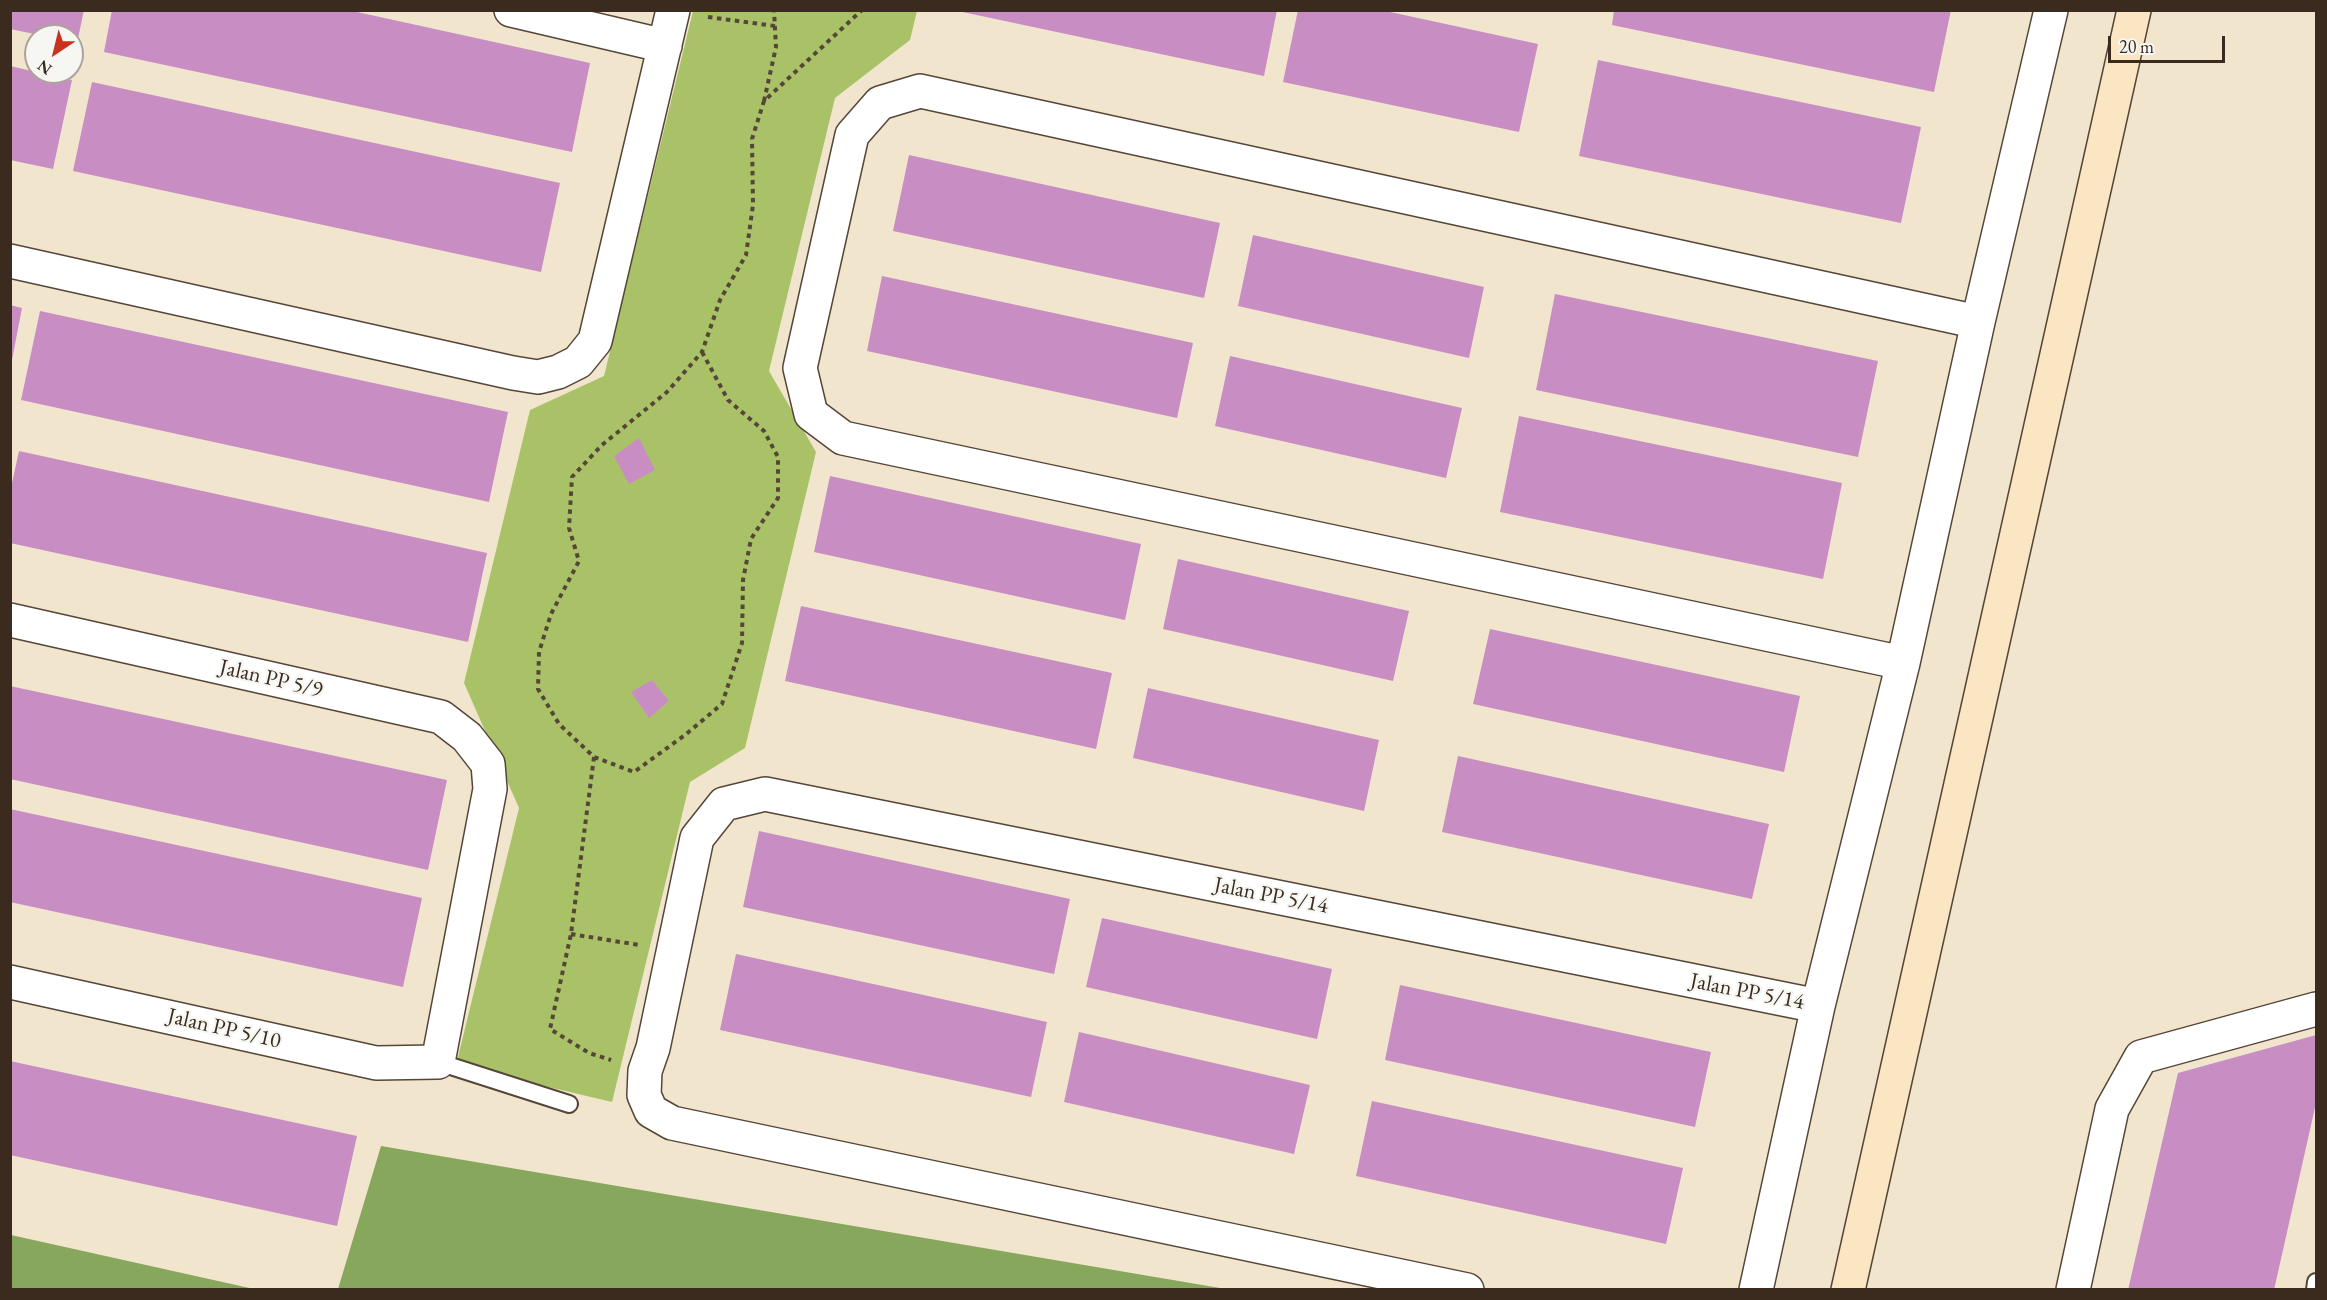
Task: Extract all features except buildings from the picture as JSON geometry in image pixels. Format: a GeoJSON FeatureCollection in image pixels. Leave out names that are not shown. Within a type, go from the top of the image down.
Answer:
{"type":"FeatureCollection","features":[{"type":"Feature","properties":{"kind":"street"},"geometry":{"type":"LineString","coordinates":[[511,10],[665,46]]}},
{"type":"Feature","properties":{"kind":"street"},"geometry":{"type":"LineString","coordinates":[[1756,1290],[1818,1006],[1903,663],[1978,321],[2051,10]]}},
{"type":"Feature","properties":{"kind":"street"},"geometry":{"type":"LineString","coordinates":[[1848,1290],[2133,10]]}},
{"type":"Feature","properties":{"kind":"street"},"geometry":{"type":"LineString","coordinates":[[10,261],[513,373],[538,377],[558,372],[578,362],[595,341],[673,12]]}},
{"type":"Feature","properties":{"kind":"street"},"geometry":{"type":"LineString","coordinates":[[1903,663],[843,438],[811,414],[800,368],[852,135],[880,103],[920,91],[1978,321]]}},
{"type":"Feature","properties":{"kind":"street","name":"Jalan PP 5/9"},"geometry":{"type":"LineString","coordinates":[[10,620],[441,717],[467,737],[488,764],[490,789],[438,1062]]}},
{"type":"Feature","properties":{"kind":"street","name":"Jalan PP 5/14"},"geometry":{"type":"LineString","coordinates":[[674,951],[697,838],[724,804],[765,794],[1818,1006]]}},
{"type":"Feature","properties":{"kind":"street"},"geometry":{"type":"LineString","coordinates":[[674,951],[645,1071],[644,1095],[651,1111],[672,1123],[1340,1261],[1467,1290]]}},
{"type":"Feature","properties":{"kind":"street","name":"Jalan PP 5/10"},"geometry":{"type":"LineString","coordinates":[[10,982],[376,1063],[438,1062]]}},
{"type":"Feature","properties":{"kind":"street"},"geometry":{"type":"LineString","coordinates":[[2073,1290],[2112,1109],[2141,1057],[2316,1009]]}},
{"type":"Feature","properties":{"kind":"lane"},"geometry":{"type":"LineString","coordinates":[[438,1062],[569,1104]]}},
{"type":"Feature","properties":{"kind":"lane"},"geometry":{"type":"LineString","coordinates":[[2315,1290],[2316,1282]]}},
{"type":"Feature","properties":{"kind":"path"},"geometry":{"type":"LineString","coordinates":[[702,352],[728,400],[764,431],[778,457],[778,498],[751,539],[743,580],[742,643],[722,704],[685,735],[634,772],[594,757],[559,724],[538,690],[539,652],[551,614],[579,561],[569,528],[572,477],[602,445],[667,392],[702,352],[720,300],[746,255],[753,205],[752,139],[764,101],[776,47],[774,10]]}},
{"type":"Feature","properties":{"kind":"path"},"geometry":{"type":"LineString","coordinates":[[764,101],[862,10]]}},
{"type":"Feature","properties":{"kind":"path"},"geometry":{"type":"LineString","coordinates":[[673,12],[775,26]]}},
{"type":"Feature","properties":{"kind":"path"},"geometry":{"type":"LineString","coordinates":[[594,757],[571,934],[550,1029],[589,1053],[645,1071]]}},
{"type":"Feature","properties":{"kind":"path"},"geometry":{"type":"LineString","coordinates":[[571,934],[674,951]]}},
{"type":"Feature","properties":{"kind":"green space"},"geometry":{"type":"Polygon","coordinates":[[[693,11],[917,11],[910,40],[835,98],[769,371],[816,452],[745,748],[690,782],[612,1102],[456,1065],[519,808],[464,683],[530,410],[604,376],[693,11]]]}},
{"type":"Feature","properties":{"kind":"green space"},"geometry":{"type":"Polygon","coordinates":[[[381,1146],[1226,1289],[338,1289],[381,1146]]]}},
{"type":"Feature","properties":{"kind":"green space"},"geometry":{"type":"Polygon","coordinates":[[[11,1235],[254,1289],[11,1289],[11,1235]]]}}]}
